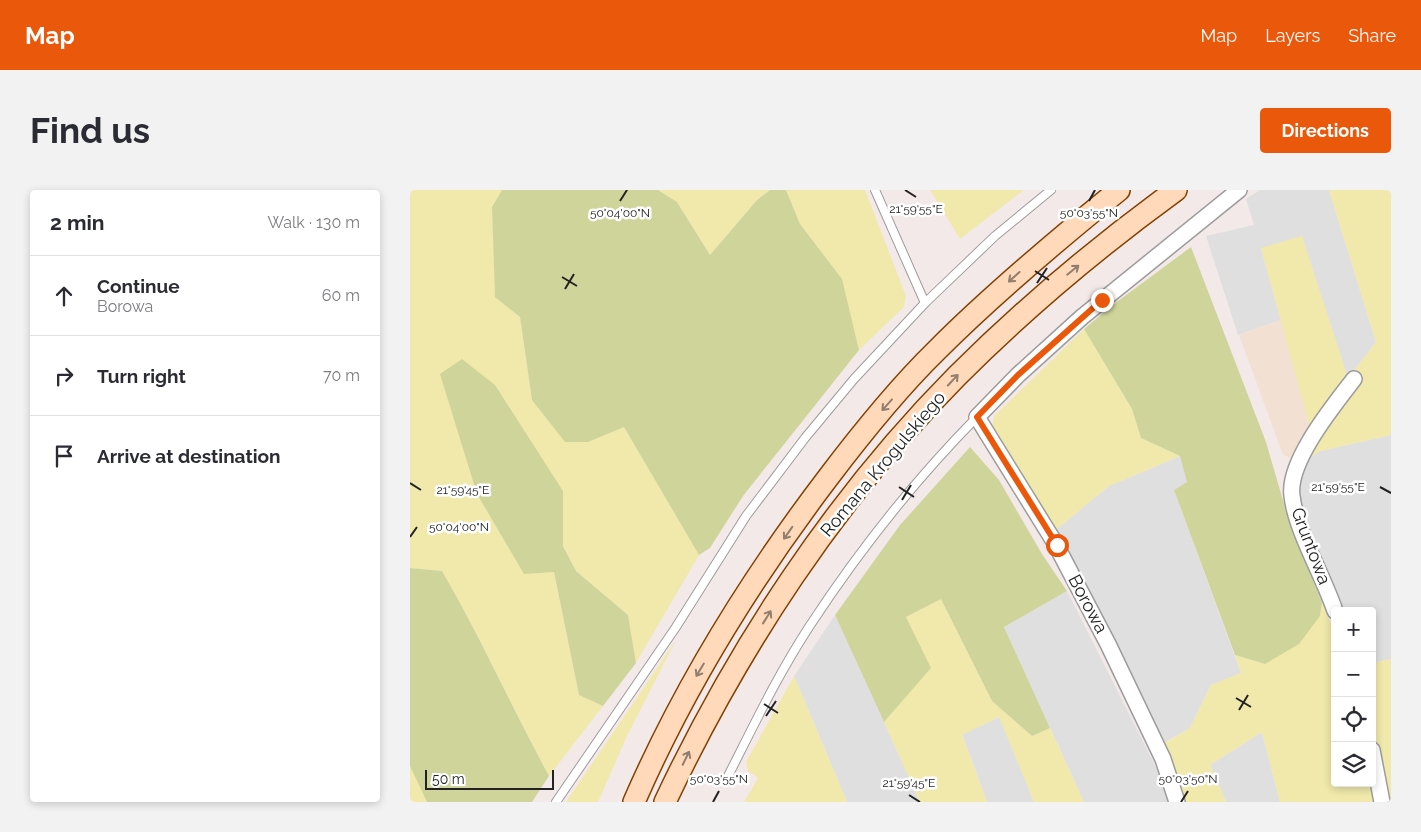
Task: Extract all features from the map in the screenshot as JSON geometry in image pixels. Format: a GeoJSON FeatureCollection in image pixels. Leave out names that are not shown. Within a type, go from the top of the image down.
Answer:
{"type":"FeatureCollection","features":[{"type":"Feature","properties":{"kind":"main road","name":"Romana Krogulskiego"},"geometry":{"type":"LineString","coordinates":[[634,802],[662,740],[696,677],[750,588],[805,508],[854,443],[949,338],[1038,256],[1119,190]]}},
{"type":"Feature","properties":{"kind":"main road","name":"Romana Krogulskiego"},"geometry":{"type":"LineString","coordinates":[[665,802],[721,692],[774,605],[830,525],[878,464],[956,377],[1006,329],[1062,280],[1176,190]]}},
{"type":"Feature","properties":{"kind":"street"},"geometry":{"type":"LineString","coordinates":[[977,417],[1018,375],[1082,317],[1239,190]]}},
{"type":"Feature","properties":{"kind":"street","name":"Gruntowa"},"geometry":{"type":"LineString","coordinates":[[1333,607],[1297,519],[1291,494],[1293,477],[1318,426],[1354,379]]}},
{"type":"Feature","properties":{"kind":"street","name":"Borowa"},"geometry":{"type":"LineString","coordinates":[[977,417],[1055,543],[1104,636],[1163,759],[1177,802]]}},
{"type":"Feature","properties":{"kind":"street"},"geometry":{"type":"LineString","coordinates":[[1376,771],[1382,802]]}},
{"type":"Feature","properties":{"kind":"lane"},"geometry":{"type":"LineString","coordinates":[[875,190],[924,303]]}},
{"type":"Feature","properties":{"kind":"lane"},"geometry":{"type":"LineString","coordinates":[[556,802],[676,627],[774,477],[854,379],[924,303],[995,236],[1051,190]]}},
{"type":"Feature","properties":{"kind":"lane"},"geometry":{"type":"LineString","coordinates":[[726,780],[777,682],[825,605],[884,523],[977,417]]}},
{"type":"Feature","properties":{"kind":"shaded area"},"geometry":{"type":"Polygon","coordinates":[[[410,190],[502,190],[492,207],[494,232],[520,317],[532,400],[588,442],[624,426],[699,555],[636,663],[628,615],[576,571],[563,545],[563,491],[554,572],[579,695],[603,706],[549,776],[442,571],[410,568],[410,190]]]}},
{"type":"Feature","properties":{"kind":"shaded area"},"geometry":{"type":"Polygon","coordinates":[[[658,190],[770,190],[757,200],[710,255],[677,202],[658,190]]]}},
{"type":"Feature","properties":{"kind":"shaded area"},"geometry":{"type":"Polygon","coordinates":[[[786,190],[865,190],[906,296],[904,307],[859,350],[841,279],[800,224],[786,190]]]}},
{"type":"Feature","properties":{"kind":"shaded area"},"geometry":{"type":"Polygon","coordinates":[[[930,190],[1024,190],[960,239],[930,190]]]}},
{"type":"Feature","properties":{"kind":"shaded area"},"geometry":{"type":"Polygon","coordinates":[[[1260,190],[1329,190],[1376,342],[1348,378],[1261,248],[1281,320],[1238,335],[1206,236],[1254,225],[1246,199],[1260,190]]]}},
{"type":"Feature","properties":{"kind":"shaded area"},"geometry":{"type":"Polygon","coordinates":[[[1329,190],[1391,190],[1391,435],[1320,451],[1305,461],[1329,420],[1359,382],[1355,369],[1376,342],[1329,190]]]}},
{"type":"Feature","properties":{"kind":"shaded area"},"geometry":{"type":"Polygon","coordinates":[[[1302,236],[1348,378],[1310,428],[1261,248],[1302,236]]]}},
{"type":"Feature","properties":{"kind":"shaded area"},"geometry":{"type":"Polygon","coordinates":[[[1281,320],[1310,428],[1294,459],[1283,455],[1239,335],[1281,320]]]}},
{"type":"Feature","properties":{"kind":"shaded area"},"geometry":{"type":"Polygon","coordinates":[[[1084,329],[1132,409],[1141,438],[1180,456],[1109,486],[1053,532],[1027,484],[992,429],[994,416],[1084,329]]]}},
{"type":"Feature","properties":{"kind":"shaded area"},"geometry":{"type":"Polygon","coordinates":[[[1391,435],[1391,659],[1376,662],[1376,607],[1340,607],[1303,517],[1298,497],[1305,461],[1320,451],[1391,435]]]}},
{"type":"Feature","properties":{"kind":"shaded area"},"geometry":{"type":"Polygon","coordinates":[[[1180,456],[1188,482],[1174,490],[1241,673],[1211,685],[1190,728],[1160,745],[1053,532],[1109,486],[1180,456]]]}},
{"type":"Feature","properties":{"kind":"shaded area"},"geometry":{"type":"Polygon","coordinates":[[[1067,591],[1167,789],[1171,802],[1084,802],[1004,627],[1067,591]]]}},
{"type":"Feature","properties":{"kind":"shaded area"},"geometry":{"type":"Polygon","coordinates":[[[941,599],[992,701],[1032,736],[1050,728],[1084,802],[1034,802],[999,717],[962,735],[987,802],[920,802],[884,722],[930,668],[906,617],[941,599]]]}},
{"type":"Feature","properties":{"kind":"shaded area"},"geometry":{"type":"Polygon","coordinates":[[[1322,602],[1331,624],[1331,787],[1374,787],[1380,802],[1280,802],[1262,732],[1210,765],[1226,802],[1183,802],[1161,745],[1190,728],[1211,685],[1241,673],[1235,655],[1265,664],[1320,616],[1322,602]]]}},
{"type":"Feature","properties":{"kind":"shaded area"},"geometry":{"type":"Polygon","coordinates":[[[835,615],[920,802],[847,802],[794,676],[835,615]]]}},
{"type":"Feature","properties":{"kind":"shaded area"},"geometry":{"type":"Polygon","coordinates":[[[676,640],[627,736],[598,802],[566,802],[676,640]]]}},
{"type":"Feature","properties":{"kind":"shaded area"},"geometry":{"type":"Polygon","coordinates":[[[1391,659],[1391,802],[1388,802],[1376,748],[1376,662],[1391,659]]]}},
{"type":"Feature","properties":{"kind":"shaded area"},"geometry":{"type":"Polygon","coordinates":[[[794,676],[847,802],[744,802],[758,778],[748,771],[746,762],[794,676]]]}},
{"type":"Feature","properties":{"kind":"shaded area"},"geometry":{"type":"Polygon","coordinates":[[[1000,717],[1034,802],[987,802],[962,734],[1000,717]]]}},
{"type":"Feature","properties":{"kind":"shaded area"},"geometry":{"type":"Polygon","coordinates":[[[1262,732],[1280,802],[1226,802],[1210,765],[1262,732]]]}},
{"type":"Feature","properties":{"kind":"shaded area"},"geometry":{"type":"Polygon","coordinates":[[[410,766],[412,768],[427,802],[410,802],[410,766]]]}},
{"type":"Feature","properties":{"kind":"green space"},"geometry":{"type":"Polygon","coordinates":[[[502,190],[658,190],[677,202],[710,255],[757,200],[770,190],[786,190],[800,224],[842,279],[859,350],[743,496],[710,548],[699,555],[624,427],[588,442],[565,442],[532,400],[520,317],[495,297],[492,207],[502,190]]]}},
{"type":"Feature","properties":{"kind":"green space"},"geometry":{"type":"Polygon","coordinates":[[[1191,247],[1266,442],[1291,528],[1322,602],[1320,616],[1299,644],[1265,664],[1235,655],[1174,490],[1187,482],[1180,456],[1141,438],[1132,409],[1084,329],[1114,304],[1191,247]]]}},
{"type":"Feature","properties":{"kind":"green space"},"geometry":{"type":"Polygon","coordinates":[[[462,359],[495,385],[563,491],[563,546],[576,571],[628,615],[636,663],[603,706],[579,695],[554,572],[524,574],[477,494],[440,374],[462,359]]]}},
{"type":"Feature","properties":{"kind":"green space"},"geometry":{"type":"Polygon","coordinates":[[[970,447],[999,480],[1042,554],[1067,591],[1004,627],[1050,728],[1032,736],[992,701],[941,599],[906,617],[931,668],[884,722],[835,615],[900,525],[970,447]]]}},
{"type":"Feature","properties":{"kind":"green space"},"geometry":{"type":"Polygon","coordinates":[[[410,568],[442,571],[470,622],[549,776],[532,802],[427,802],[410,766],[410,568]]]}},
{"type":"Feature","properties":{"kind":"route"},"geometry":{"type":"LineString","coordinates":[[1057,545],[977,417],[1018,375],[1102,300]]}}]}
